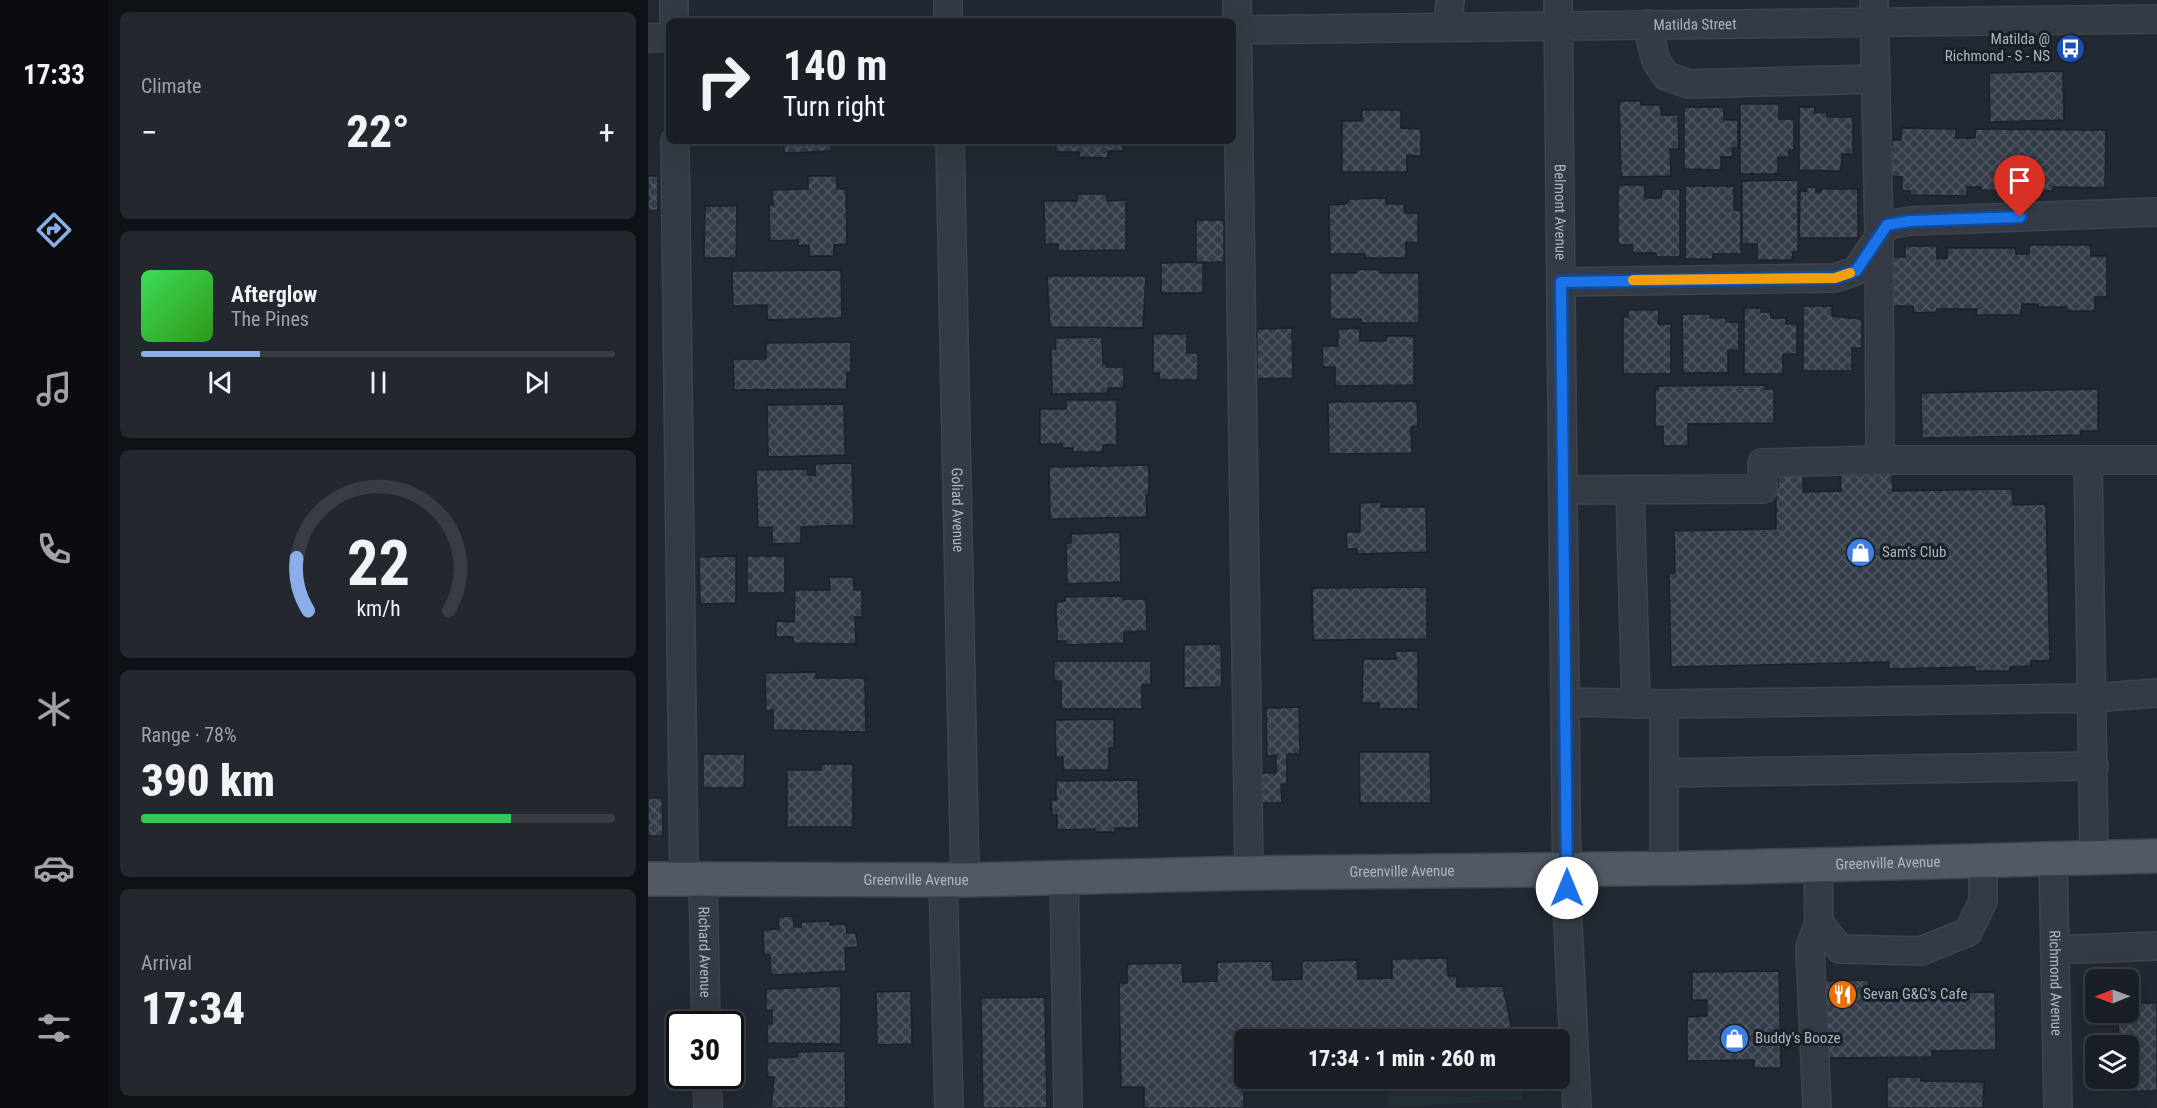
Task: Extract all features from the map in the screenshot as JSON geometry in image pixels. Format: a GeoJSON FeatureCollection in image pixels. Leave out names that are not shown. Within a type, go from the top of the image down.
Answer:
{"type":"FeatureCollection","features":[{"type":"Feature","properties":{"kind":"main road","name":"Greenville Avenue"},"geometry":{"type":"LineString","coordinates":[[648,879],[954,880],[1249,873],[1567,870],[2157,856]]}},
{"type":"Feature","properties":{"kind":"street"},"geometry":{"type":"LineString","coordinates":[[674,0],[674,18]]}},
{"type":"Feature","properties":{"kind":"street"},"geometry":{"type":"LineString","coordinates":[[948,0],[948,18]]}},
{"type":"Feature","properties":{"kind":"street"},"geometry":{"type":"LineString","coordinates":[[1236,18],[1237,0]]}},
{"type":"Feature","properties":{"kind":"street"},"geometry":{"type":"LineString","coordinates":[[1448,27],[1450,0]]}},
{"type":"Feature","properties":{"kind":"street"},"geometry":{"type":"LineString","coordinates":[[1874,11],[1879,236],[1880,460]]}},
{"type":"Feature","properties":{"kind":"street","name":"Matilda Street"},"geometry":{"type":"LineString","coordinates":[[1236,30],[1448,27],[1558,13],[1647,24],[1874,11],[2157,19]]}},
{"type":"Feature","properties":{"kind":"street","name":"Belmont Avenue"},"geometry":{"type":"LineString","coordinates":[[1558,13],[1566,702],[1566,906],[1577,1108]]}},
{"type":"Feature","properties":{"kind":"street"},"geometry":{"type":"LineString","coordinates":[[1647,24],[1656,61],[1666,76],[1689,84],[1876,79]]}},
{"type":"Feature","properties":{"kind":"street"},"geometry":{"type":"LineString","coordinates":[[648,38],[666,37]]}},
{"type":"Feature","properties":{"kind":"street"},"geometry":{"type":"LineString","coordinates":[[1236,90],[1249,873]]}},
{"type":"Feature","properties":{"kind":"street","name":"Richard Avenue"},"geometry":{"type":"LineString","coordinates":[[675,144],[693,878],[705,1011]]}},
{"type":"Feature","properties":{"kind":"street","name":"Goliad Avenue"},"geometry":{"type":"LineString","coordinates":[[949,1108],[954,880],[950,144]]}},
{"type":"Feature","properties":{"kind":"street"},"geometry":{"type":"LineString","coordinates":[[1561,282],[1835,278],[1856,271],[1887,225],[1910,221],[2157,212]]}},
{"type":"Feature","properties":{"kind":"street"},"geometry":{"type":"LineString","coordinates":[[1563,490],[1762,489],[1762,463],[1880,460],[2157,460]]}},
{"type":"Feature","properties":{"kind":"street"},"geometry":{"type":"LineString","coordinates":[[2088,460],[2094,857]]}},
{"type":"Feature","properties":{"kind":"street"},"geometry":{"type":"LineString","coordinates":[[1630,490],[1636,704]]}},
{"type":"Feature","properties":{"kind":"street"},"geometry":{"type":"LineString","coordinates":[[1566,702],[1664,704],[2092,698],[2157,693]]}},
{"type":"Feature","properties":{"kind":"street"},"geometry":{"type":"LineString","coordinates":[[1664,704],[1664,868]]}},
{"type":"Feature","properties":{"kind":"street"},"geometry":{"type":"LineString","coordinates":[[1664,772],[2094,766]]}},
{"type":"Feature","properties":{"kind":"street","name":"Richmond Avenue"},"geometry":{"type":"LineString","coordinates":[[2053,857],[2063,1106]]}},
{"type":"Feature","properties":{"kind":"street"},"geometry":{"type":"LineString","coordinates":[[1819,923],[1840,949],[1921,951],[1968,932],[1983,901],[1983,859]]}},
{"type":"Feature","properties":{"kind":"street"},"geometry":{"type":"LineString","coordinates":[[1817,1108],[1810,947],[1819,923],[1818,864]]}},
{"type":"Feature","properties":{"kind":"street"},"geometry":{"type":"LineString","coordinates":[[1064,878],[1068,1108]]}},
{"type":"Feature","properties":{"kind":"street"},"geometry":{"type":"LineString","coordinates":[[2055,950],[2157,946]]}},
{"type":"Feature","properties":{"kind":"street"},"geometry":{"type":"LineString","coordinates":[[707,1089],[708,1108]]}},
{"type":"Feature","properties":{"kind":"shaded area"},"geometry":{"type":"Polygon","coordinates":[[[1388,1089],[1522,1089],[1523,1100],[1388,1107],[1388,1089]]]}},
{"type":"Feature","properties":{"kind":"building"},"geometry":{"type":"Polygon","coordinates":[[[2063,71],[2064,120],[1990,122],[1989,73],[2063,71]]]}},
{"type":"Feature","properties":{"kind":"building"},"geometry":{"type":"Polygon","coordinates":[[[1619,101],[1641,101],[1641,105],[1661,105],[1661,115],[1678,115],[1679,149],[1670,149],[1671,176],[1621,177],[1619,101]]]}},
{"type":"Feature","properties":{"kind":"building"},"geometry":{"type":"Polygon","coordinates":[[[1740,104],[1779,104],[1779,119],[1794,119],[1794,150],[1789,150],[1789,157],[1778,157],[1778,174],[1740,174],[1740,104]]]}},
{"type":"Feature","properties":{"kind":"building"},"geometry":{"type":"Polygon","coordinates":[[[1684,107],[1724,107],[1724,120],[1738,120],[1738,148],[1732,148],[1733,157],[1721,157],[1721,170],[1684,169],[1684,107]]]}},
{"type":"Feature","properties":{"kind":"building"},"geometry":{"type":"Polygon","coordinates":[[[1799,107],[1815,107],[1814,113],[1827,112],[1827,117],[1853,117],[1853,154],[1842,154],[1841,171],[1799,170],[1799,107]]]}},
{"type":"Feature","properties":{"kind":"building"},"geometry":{"type":"Polygon","coordinates":[[[1362,110],[1401,110],[1401,128],[1421,129],[1421,156],[1407,155],[1407,172],[1342,172],[1342,121],[1362,121],[1362,110]]]}},
{"type":"Feature","properties":{"kind":"building"},"geometry":{"type":"Polygon","coordinates":[[[1901,128],[1956,129],[1956,138],[1975,138],[1975,129],[2106,130],[2105,188],[2053,187],[2053,191],[1981,190],[1981,187],[1967,187],[1967,196],[1910,195],[1910,191],[1902,191],[1902,177],[1891,176],[1892,140],[1901,140],[1901,128]]]}},
{"type":"Feature","properties":{"kind":"building"},"geometry":{"type":"Polygon","coordinates":[[[784,144],[845,144],[831,145],[832,151],[784,153],[784,144]]]}},
{"type":"Feature","properties":{"kind":"building"},"geometry":{"type":"Polygon","coordinates":[[[1056,144],[1123,144],[1123,151],[1108,151],[1108,158],[1079,157],[1079,152],[1056,152],[1056,144]]]}},
{"type":"Feature","properties":{"kind":"building"},"geometry":{"type":"Polygon","coordinates":[[[648,176],[658,176],[658,210],[648,211],[648,176]]]}},
{"type":"Feature","properties":{"kind":"building"},"geometry":{"type":"Polygon","coordinates":[[[808,176],[837,176],[837,189],[846,189],[847,244],[834,245],[834,256],[809,256],[809,245],[798,246],[798,240],[770,241],[769,205],[773,205],[772,190],[808,189],[808,176]]]}},
{"type":"Feature","properties":{"kind":"building"},"geometry":{"type":"Polygon","coordinates":[[[1798,180],[1798,252],[1793,252],[1792,260],[1757,260],[1757,244],[1742,244],[1742,181],[1798,180]]]}},
{"type":"Feature","properties":{"kind":"building"},"geometry":{"type":"Polygon","coordinates":[[[1618,185],[1645,185],[1645,198],[1661,198],[1662,189],[1680,189],[1680,257],[1656,257],[1656,253],[1633,253],[1632,245],[1618,245],[1618,185]]]}},
{"type":"Feature","properties":{"kind":"building"},"geometry":{"type":"Polygon","coordinates":[[[1685,186],[1734,186],[1734,210],[1741,210],[1741,254],[1713,254],[1713,259],[1685,259],[1685,186]]]}},
{"type":"Feature","properties":{"kind":"building"},"geometry":{"type":"Polygon","coordinates":[[[1806,187],[1816,187],[1816,192],[1821,192],[1821,189],[1858,189],[1858,238],[1799,238],[1800,191],[1807,191],[1806,187]]]}},
{"type":"Feature","properties":{"kind":"building"},"geometry":{"type":"Polygon","coordinates":[[[1077,194],[1107,194],[1107,201],[1126,200],[1126,250],[1058,251],[1058,244],[1045,244],[1044,201],[1077,201],[1077,194]]]}},
{"type":"Feature","properties":{"kind":"building"},"geometry":{"type":"Polygon","coordinates":[[[1386,198],[1386,204],[1404,204],[1405,213],[1418,213],[1418,243],[1406,242],[1406,258],[1365,258],[1365,254],[1330,254],[1329,205],[1346,204],[1349,199],[1386,198]]]}},
{"type":"Feature","properties":{"kind":"building"},"geometry":{"type":"Polygon","coordinates":[[[705,206],[737,206],[736,258],[704,258],[705,206]]]}},
{"type":"Feature","properties":{"kind":"building"},"geometry":{"type":"Polygon","coordinates":[[[1196,220],[1224,220],[1224,262],[1196,263],[1196,220]]]}},
{"type":"Feature","properties":{"kind":"building"},"geometry":{"type":"Polygon","coordinates":[[[2029,245],[2091,245],[2091,256],[2107,256],[2107,297],[2095,297],[2095,311],[2067,311],[2067,307],[2038,307],[2038,304],[2022,304],[2021,315],[1976,315],[1977,309],[1937,309],[1937,312],[1914,313],[1913,306],[1892,306],[1892,257],[1905,257],[1905,246],[1937,246],[1937,259],[1947,258],[1947,248],[2015,248],[2016,254],[2029,254],[2029,245]]]}},
{"type":"Feature","properties":{"kind":"building"},"geometry":{"type":"Polygon","coordinates":[[[1203,262],[1203,293],[1161,293],[1161,263],[1203,262]]]}},
{"type":"Feature","properties":{"kind":"building"},"geometry":{"type":"Polygon","coordinates":[[[1356,269],[1380,270],[1380,273],[1419,273],[1419,323],[1361,323],[1361,319],[1330,319],[1330,273],[1356,273],[1356,269]]]}},
{"type":"Feature","properties":{"kind":"building"},"geometry":{"type":"Polygon","coordinates":[[[841,270],[842,318],[767,320],[767,305],[733,306],[732,271],[841,270]]]}},
{"type":"Feature","properties":{"kind":"building"},"geometry":{"type":"Polygon","coordinates":[[[1047,276],[1146,276],[1143,328],[1050,327],[1047,276]]]}},
{"type":"Feature","properties":{"kind":"building"},"geometry":{"type":"Polygon","coordinates":[[[1803,306],[1832,306],[1832,316],[1862,319],[1862,348],[1852,348],[1852,371],[1803,371],[1803,306]]]}},
{"type":"Feature","properties":{"kind":"building"},"geometry":{"type":"Polygon","coordinates":[[[1744,308],[1761,308],[1761,312],[1771,312],[1771,318],[1786,318],[1786,324],[1797,324],[1797,354],[1783,354],[1783,374],[1744,374],[1744,308]]]}},
{"type":"Feature","properties":{"kind":"building"},"geometry":{"type":"Polygon","coordinates":[[[1628,310],[1659,310],[1658,324],[1671,324],[1671,374],[1623,374],[1623,317],[1628,317],[1628,310]]]}},
{"type":"Feature","properties":{"kind":"building"},"geometry":{"type":"Polygon","coordinates":[[[1682,314],[1710,314],[1710,318],[1726,318],[1726,322],[1739,322],[1739,351],[1728,350],[1728,373],[1683,373],[1682,314]]]}},
{"type":"Feature","properties":{"kind":"building"},"geometry":{"type":"Polygon","coordinates":[[[1292,328],[1293,378],[1257,379],[1257,329],[1292,328]]]}},
{"type":"Feature","properties":{"kind":"building"},"geometry":{"type":"Polygon","coordinates":[[[1360,328],[1360,341],[1386,341],[1386,336],[1414,336],[1414,385],[1335,386],[1335,367],[1323,367],[1322,346],[1338,346],[1338,329],[1360,328]]]}},
{"type":"Feature","properties":{"kind":"building"},"geometry":{"type":"Polygon","coordinates":[[[1153,334],[1187,334],[1187,353],[1198,353],[1198,380],[1159,380],[1159,373],[1153,373],[1153,334]]]}},
{"type":"Feature","properties":{"kind":"building"},"geometry":{"type":"Polygon","coordinates":[[[1102,337],[1103,364],[1107,364],[1107,367],[1124,367],[1124,388],[1108,388],[1108,393],[1052,394],[1051,349],[1056,349],[1055,338],[1102,337]]]}},
{"type":"Feature","properties":{"kind":"building"},"geometry":{"type":"Polygon","coordinates":[[[851,342],[851,373],[847,373],[847,389],[734,390],[733,359],[766,359],[766,343],[851,342]]]}},
{"type":"Feature","properties":{"kind":"building"},"geometry":{"type":"Polygon","coordinates":[[[1766,385],[1765,389],[1774,389],[1774,423],[1688,424],[1688,446],[1663,446],[1663,426],[1655,427],[1655,389],[1658,389],[1658,386],[1766,385]]]}},
{"type":"Feature","properties":{"kind":"building"},"geometry":{"type":"Polygon","coordinates":[[[2098,389],[2098,431],[2081,431],[2081,435],[1922,438],[1921,393],[2098,389]]]}},
{"type":"Feature","properties":{"kind":"building"},"geometry":{"type":"Polygon","coordinates":[[[1066,400],[1117,400],[1117,445],[1103,445],[1103,452],[1073,452],[1073,448],[1062,448],[1062,444],[1040,444],[1040,409],[1066,409],[1066,400]]]}},
{"type":"Feature","properties":{"kind":"building"},"geometry":{"type":"Polygon","coordinates":[[[1417,401],[1418,426],[1411,427],[1412,453],[1329,454],[1328,402],[1417,401]]]}},
{"type":"Feature","properties":{"kind":"building"},"geometry":{"type":"Polygon","coordinates":[[[844,404],[845,455],[768,457],[767,405],[844,404]]]}},
{"type":"Feature","properties":{"kind":"building"},"geometry":{"type":"Polygon","coordinates":[[[852,463],[854,525],[801,527],[801,543],[772,544],[772,527],[758,528],[756,470],[807,469],[808,475],[815,475],[815,464],[852,463]]]}},
{"type":"Feature","properties":{"kind":"building"},"geometry":{"type":"Polygon","coordinates":[[[1149,465],[1149,495],[1146,495],[1147,517],[1050,519],[1049,467],[1149,465]]]}},
{"type":"Feature","properties":{"kind":"building","name":"Sam's Club"},"geometry":{"type":"Polygon","coordinates":[[[1892,473],[1893,491],[2012,489],[2013,505],[2046,504],[2050,661],[2031,661],[2031,666],[2010,667],[2010,671],[1975,671],[1975,667],[1889,669],[1889,662],[1671,667],[1669,573],[1675,573],[1674,531],[1776,529],[1778,476],[1803,475],[1803,492],[1841,491],[1840,474],[1892,473]]]}},
{"type":"Feature","properties":{"kind":"building"},"geometry":{"type":"Polygon","coordinates":[[[1381,502],[1381,507],[1426,507],[1427,552],[1357,554],[1357,549],[1347,549],[1346,532],[1360,532],[1360,503],[1381,502]]]}},
{"type":"Feature","properties":{"kind":"building"},"geometry":{"type":"Polygon","coordinates":[[[1120,532],[1121,582],[1067,584],[1066,543],[1071,543],[1071,534],[1120,532]]]}},
{"type":"Feature","properties":{"kind":"building"},"geometry":{"type":"Polygon","coordinates":[[[736,556],[736,603],[700,604],[699,557],[736,556]]]}},
{"type":"Feature","properties":{"kind":"building"},"geometry":{"type":"Polygon","coordinates":[[[747,556],[785,556],[785,593],[747,593],[747,556]]]}},
{"type":"Feature","properties":{"kind":"building"},"geometry":{"type":"Polygon","coordinates":[[[829,577],[854,577],[854,590],[862,590],[862,617],[855,617],[856,644],[793,643],[793,637],[776,637],[776,621],[794,622],[795,590],[830,590],[829,577]]]}},
{"type":"Feature","properties":{"kind":"building"},"geometry":{"type":"Polygon","coordinates":[[[1427,587],[1427,639],[1313,640],[1312,588],[1427,587]]]}},
{"type":"Feature","properties":{"kind":"building"},"geometry":{"type":"Polygon","coordinates":[[[1123,596],[1123,599],[1146,599],[1147,631],[1124,632],[1124,643],[1066,645],[1066,641],[1057,641],[1056,602],[1065,601],[1065,597],[1123,596]]]}},
{"type":"Feature","properties":{"kind":"building"},"geometry":{"type":"Polygon","coordinates":[[[1221,644],[1222,687],[1184,688],[1184,645],[1221,644]]]}},
{"type":"Feature","properties":{"kind":"building"},"geometry":{"type":"Polygon","coordinates":[[[1395,651],[1418,651],[1418,709],[1379,709],[1379,703],[1362,703],[1363,659],[1396,659],[1395,651]]]}},
{"type":"Feature","properties":{"kind":"building"},"geometry":{"type":"Polygon","coordinates":[[[1054,661],[1151,661],[1151,685],[1142,685],[1142,709],[1061,709],[1061,681],[1054,681],[1054,661]]]}},
{"type":"Feature","properties":{"kind":"building"},"geometry":{"type":"Polygon","coordinates":[[[816,672],[816,678],[865,678],[866,732],[773,730],[773,710],[766,711],[765,673],[816,672]]]}},
{"type":"Feature","properties":{"kind":"building"},"geometry":{"type":"Polygon","coordinates":[[[1299,707],[1300,754],[1287,754],[1287,784],[1281,784],[1282,803],[1250,803],[1250,773],[1276,773],[1276,755],[1267,756],[1266,708],[1299,707]]]}},
{"type":"Feature","properties":{"kind":"building"},"geometry":{"type":"Polygon","coordinates":[[[1114,719],[1114,748],[1109,748],[1109,770],[1063,770],[1063,757],[1056,757],[1055,720],[1114,719]]]}},
{"type":"Feature","properties":{"kind":"building"},"geometry":{"type":"Polygon","coordinates":[[[1359,752],[1430,752],[1431,803],[1360,803],[1359,752]]]}},
{"type":"Feature","properties":{"kind":"building"},"geometry":{"type":"Polygon","coordinates":[[[703,754],[745,754],[744,788],[703,788],[703,754]]]}},
{"type":"Feature","properties":{"kind":"building"},"geometry":{"type":"Polygon","coordinates":[[[821,764],[853,764],[853,827],[787,827],[787,770],[821,770],[821,764]]]}},
{"type":"Feature","properties":{"kind":"building"},"geometry":{"type":"Polygon","coordinates":[[[1138,780],[1139,828],[1115,828],[1115,832],[1095,832],[1095,829],[1057,830],[1057,815],[1052,815],[1051,800],[1056,800],[1056,781],[1138,780]]]}},
{"type":"Feature","properties":{"kind":"building"},"geometry":{"type":"Polygon","coordinates":[[[648,798],[662,798],[663,836],[649,836],[648,840],[648,798]]]}},
{"type":"Feature","properties":{"kind":"building"},"geometry":{"type":"Polygon","coordinates":[[[793,916],[794,927],[801,927],[801,922],[830,921],[830,925],[846,924],[847,933],[856,933],[858,947],[845,948],[846,971],[771,975],[770,955],[764,955],[763,930],[779,929],[778,917],[793,916]]]}},
{"type":"Feature","properties":{"kind":"building"},"geometry":{"type":"Polygon","coordinates":[[[1447,958],[1448,976],[1457,976],[1457,987],[1503,986],[1512,1029],[1234,1029],[1234,1089],[1244,1089],[1244,1108],[1144,1108],[1144,1087],[1121,1087],[1119,983],[1127,983],[1127,964],[1182,963],[1183,982],[1217,981],[1217,962],[1272,961],[1273,980],[1302,979],[1302,961],[1357,960],[1358,979],[1392,978],[1392,959],[1447,958]]]}},
{"type":"Feature","properties":{"kind":"building","name":"Buddy's Booze"},"geometry":{"type":"Polygon","coordinates":[[[1779,971],[1781,1068],[1754,1068],[1754,1060],[1687,1061],[1687,1017],[1707,1016],[1707,1000],[1692,1000],[1692,972],[1779,971]]]}},
{"type":"Feature","properties":{"kind":"building"},"geometry":{"type":"Polygon","coordinates":[[[1869,980],[1869,994],[1995,992],[1996,1050],[1932,1051],[1932,1057],[1822,1058],[1822,981],[1869,980]]]}},
{"type":"Feature","properties":{"kind":"building"},"geometry":{"type":"Polygon","coordinates":[[[841,986],[841,1044],[767,1043],[767,1024],[772,1024],[772,1010],[766,1010],[766,989],[841,986]]]}},
{"type":"Feature","properties":{"kind":"building"},"geometry":{"type":"Polygon","coordinates":[[[911,991],[912,1044],[877,1045],[876,992],[911,991]]]}},
{"type":"Feature","properties":{"kind":"building"},"geometry":{"type":"Polygon","coordinates":[[[1045,997],[1047,1108],[983,1108],[981,998],[1045,997]]]}},
{"type":"Feature","properties":{"kind":"building"},"geometry":{"type":"Polygon","coordinates":[[[2139,1003],[2157,1003],[2157,1091],[2119,1091],[2119,1089],[2139,1089],[2139,1035],[2119,1035],[2118,1023],[2139,1023],[2139,1003]]]}},
{"type":"Feature","properties":{"kind":"building"},"geometry":{"type":"Polygon","coordinates":[[[845,1051],[846,1108],[771,1108],[774,1077],[767,1077],[767,1058],[797,1057],[797,1052],[845,1051]]]}},
{"type":"Feature","properties":{"kind":"building"},"geometry":{"type":"Polygon","coordinates":[[[1887,1077],[1921,1077],[1921,1081],[1984,1082],[1983,1108],[1887,1108],[1887,1077]]]}},
{"type":"Feature","properties":{"kind":"slow traffic"},"geometry":{"type":"LineString","coordinates":[[1633,280],[1835,278],[1850,273]]}},
{"type":"Feature","properties":{"kind":"place","name":"Matilda @ Richmond - S - NS"},"geometry":{"type":"Point","coordinates":[2071,48]}},
{"type":"Feature","properties":{"kind":"place","name":"Sam's Club"},"geometry":{"type":"Point","coordinates":[1861,552]}},
{"type":"Feature","properties":{"kind":"place","name":"Sevan G&G's Cafe"},"geometry":{"type":"Point","coordinates":[1842,994]}},
{"type":"Feature","properties":{"kind":"place","name":"Buddy's Booze"},"geometry":{"type":"Point","coordinates":[1734,1038]}},
{"type":"Feature","properties":{"kind":"route"},"geometry":{"type":"LineString","coordinates":[[1567,888],[1561,282],[1835,278],[1856,271],[1887,225],[1910,221],[2020,217]]}}]}
